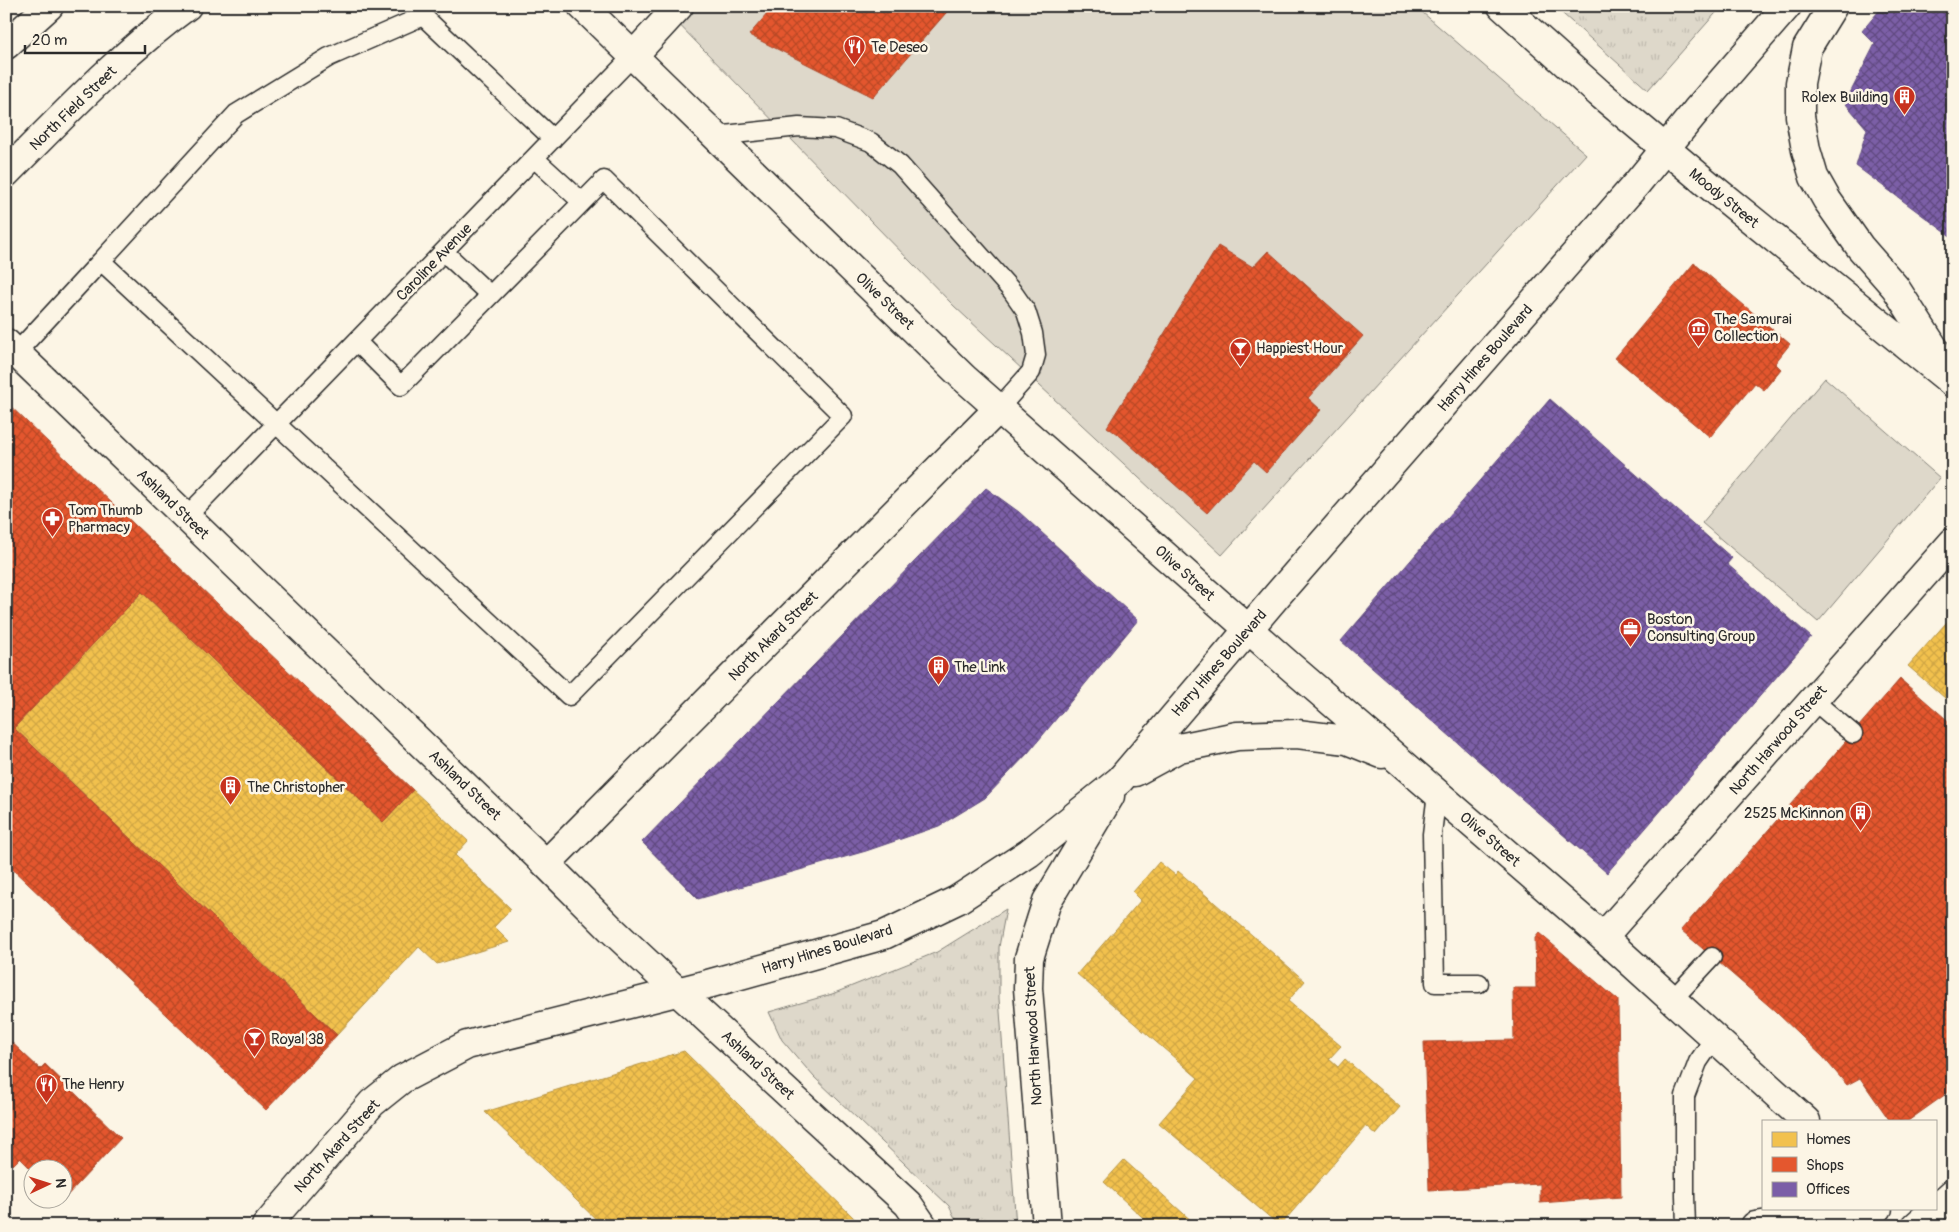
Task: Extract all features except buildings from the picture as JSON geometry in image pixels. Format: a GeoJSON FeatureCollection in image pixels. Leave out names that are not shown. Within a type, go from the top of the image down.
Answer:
{"type":"FeatureCollection","features":[{"type":"Feature","properties":{"kind":"main road"},"geometry":{"type":"LineString","coordinates":[[6,46],[49,6]]}},
{"type":"Feature","properties":{"kind":"main road","name":"North Field Street"},"geometry":{"type":"LineString","coordinates":[[6,173],[92,88],[166,22],[187,6]]}},
{"type":"Feature","properties":{"kind":"main road","name":"Olive Street"},"geometry":{"type":"LineString","coordinates":[[582,6],[964,378],[1248,629],[1603,937],[1805,1120]]}},
{"type":"Feature","properties":{"kind":"main road","name":"Caroline Avenue"},"geometry":{"type":"LineString","coordinates":[[633,56],[680,6]]}},
{"type":"Feature","properties":{"kind":"main road","name":"Moody Street"},"geometry":{"type":"LineString","coordinates":[[1502,6],[1665,149],[1953,383]]}},
{"type":"Feature","properties":{"kind":"main road","name":"Harry Hines Boulevard"},"geometry":{"type":"LineString","coordinates":[[467,1045],[884,935],[957,900],[1029,853],[1120,780],[1248,629],[1787,6]]}},
{"type":"Feature","properties":{"kind":"main road"},"geometry":{"type":"LineString","coordinates":[[1833,6],[1808,48],[1800,82],[1800,116],[1806,150],[1814,177],[1827,200],[1860,247],[1894,287],[1953,378]]}},
{"type":"Feature","properties":{"kind":"main road","name":"Ashland Street"},"geometry":{"type":"LineString","coordinates":[[11,348],[611,929],[908,1204],[924,1226]]}},
{"type":"Feature","properties":{"kind":"main road","name":"North Akard Street"},"geometry":{"type":"LineString","coordinates":[[546,864],[999,408]]}},
{"type":"Feature","properties":{"kind":"main road","name":"North Harwood Street"},"geometry":{"type":"LineString","coordinates":[[1603,937],[1953,542]]}},
{"type":"Feature","properties":{"kind":"main road"},"geometry":{"type":"LineString","coordinates":[[1120,780],[1179,748],[1237,736],[1297,734],[1347,740],[1402,762]]}},
{"type":"Feature","properties":{"kind":"main road","name":"North Harwood Street"},"geometry":{"type":"LineString","coordinates":[[1047,1226],[1028,988],[1029,958],[1047,901],[1120,780]]}},
{"type":"Feature","properties":{"kind":"main road","name":"North Akard Street"},"geometry":{"type":"LineString","coordinates":[[266,1226],[372,1103],[402,1079],[467,1045]]}},
{"type":"Feature","properties":{"kind":"main road"},"geometry":{"type":"LineString","coordinates":[[1916,1226],[1932,1210]]}},
{"type":"Feature","properties":{"kind":"main road"},"geometry":{"type":"LineString","coordinates":[[1755,1226],[1863,1213]]}},
{"type":"Feature","properties":{"kind":"lane"},"geometry":{"type":"LineString","coordinates":[[11,348],[101,261],[236,114],[329,58],[423,16],[553,139]]}},
{"type":"Feature","properties":{"kind":"lane","name":"Caroline Avenue"},"geometry":{"type":"LineString","coordinates":[[186,517],[633,56]]}},
{"type":"Feature","properties":{"kind":"lane"},"geometry":{"type":"LineString","coordinates":[[715,136],[799,127],[836,129],[871,142],[900,165],[1012,291],[1026,310],[1033,333],[1036,355],[1031,372],[999,408]]}},
{"type":"Feature","properties":{"kind":"lane"},"geometry":{"type":"LineString","coordinates":[[534,158],[581,201]]}},
{"type":"Feature","properties":{"kind":"lane"},"geometry":{"type":"LineString","coordinates":[[101,261],[569,696],[843,416],[604,180],[581,201],[402,386],[356,342]]}},
{"type":"Feature","properties":{"kind":"lane"},"geometry":{"type":"LineString","coordinates":[[444,252],[490,295]]}},
{"type":"Feature","properties":{"kind":"lane"},"geometry":{"type":"LineString","coordinates":[[1813,700],[1853,734]]}},
{"type":"Feature","properties":{"kind":"lane"},"geometry":{"type":"LineString","coordinates":[[1437,793],[1432,834],[1435,983],[1479,983]]}},
{"type":"Feature","properties":{"kind":"lane"},"geometry":{"type":"LineString","coordinates":[[1673,999],[1712,957]]}},
{"type":"Feature","properties":{"kind":"lane"},"geometry":{"type":"LineString","coordinates":[[1686,1226],[1684,1196],[1686,1096],[1698,1062],[1715,1037]]}},
{"type":"Feature","properties":{"kind":"green space"},"geometry":{"type":"Polygon","coordinates":[[[661,6],[1415,6],[1586,154],[1222,555],[954,306],[661,6]]]}},
{"type":"Feature","properties":{"kind":"green space"},"geometry":{"type":"Polygon","coordinates":[[[1554,6],[1722,6],[1648,90],[1554,6]]]}},
{"type":"Feature","properties":{"kind":"green space"},"geometry":{"type":"Polygon","coordinates":[[[1825,378],[1940,478],[1818,622],[1702,523],[1825,378]]]}},
{"type":"Feature","properties":{"kind":"green space"},"geometry":{"type":"Polygon","coordinates":[[[1006,909],[999,947],[999,998],[1016,1226],[959,1226],[949,1206],[814,1077],[782,1040],[769,1012],[832,994],[937,952],[1006,909]]]}},
{"type":"Feature","properties":{"kind":"place","name":"Te Deseo"},"geometry":{"type":"Point","coordinates":[855,66]}},
{"type":"Feature","properties":{"kind":"place","name":"Rolex Building"},"geometry":{"type":"Point","coordinates":[1904,116]}},
{"type":"Feature","properties":{"kind":"place","name":"The Samurai Collection"},"geometry":{"type":"Point","coordinates":[1698,347]}},
{"type":"Feature","properties":{"kind":"place","name":"Happiest Hour"},"geometry":{"type":"Point","coordinates":[1240,367]}},
{"type":"Feature","properties":{"kind":"place","name":"Tom Thumb Pharmacy"},"geometry":{"type":"Point","coordinates":[52,538]}},
{"type":"Feature","properties":{"kind":"place","name":"Boston Consulting Group"},"geometry":{"type":"Point","coordinates":[1631,647]}},
{"type":"Feature","properties":{"kind":"place","name":"The Link"},"geometry":{"type":"Point","coordinates":[938,686]}},
{"type":"Feature","properties":{"kind":"place","name":"The Christopher"},"geometry":{"type":"Point","coordinates":[231,806]}},
{"type":"Feature","properties":{"kind":"place","name":"2525 McKinnon"},"geometry":{"type":"Point","coordinates":[1860,832]}},
{"type":"Feature","properties":{"kind":"place","name":"Royal 38"},"geometry":{"type":"Point","coordinates":[255,1058]}},
{"type":"Feature","properties":{"kind":"place","name":"The Henry"},"geometry":{"type":"Point","coordinates":[46,1103]}}]}
